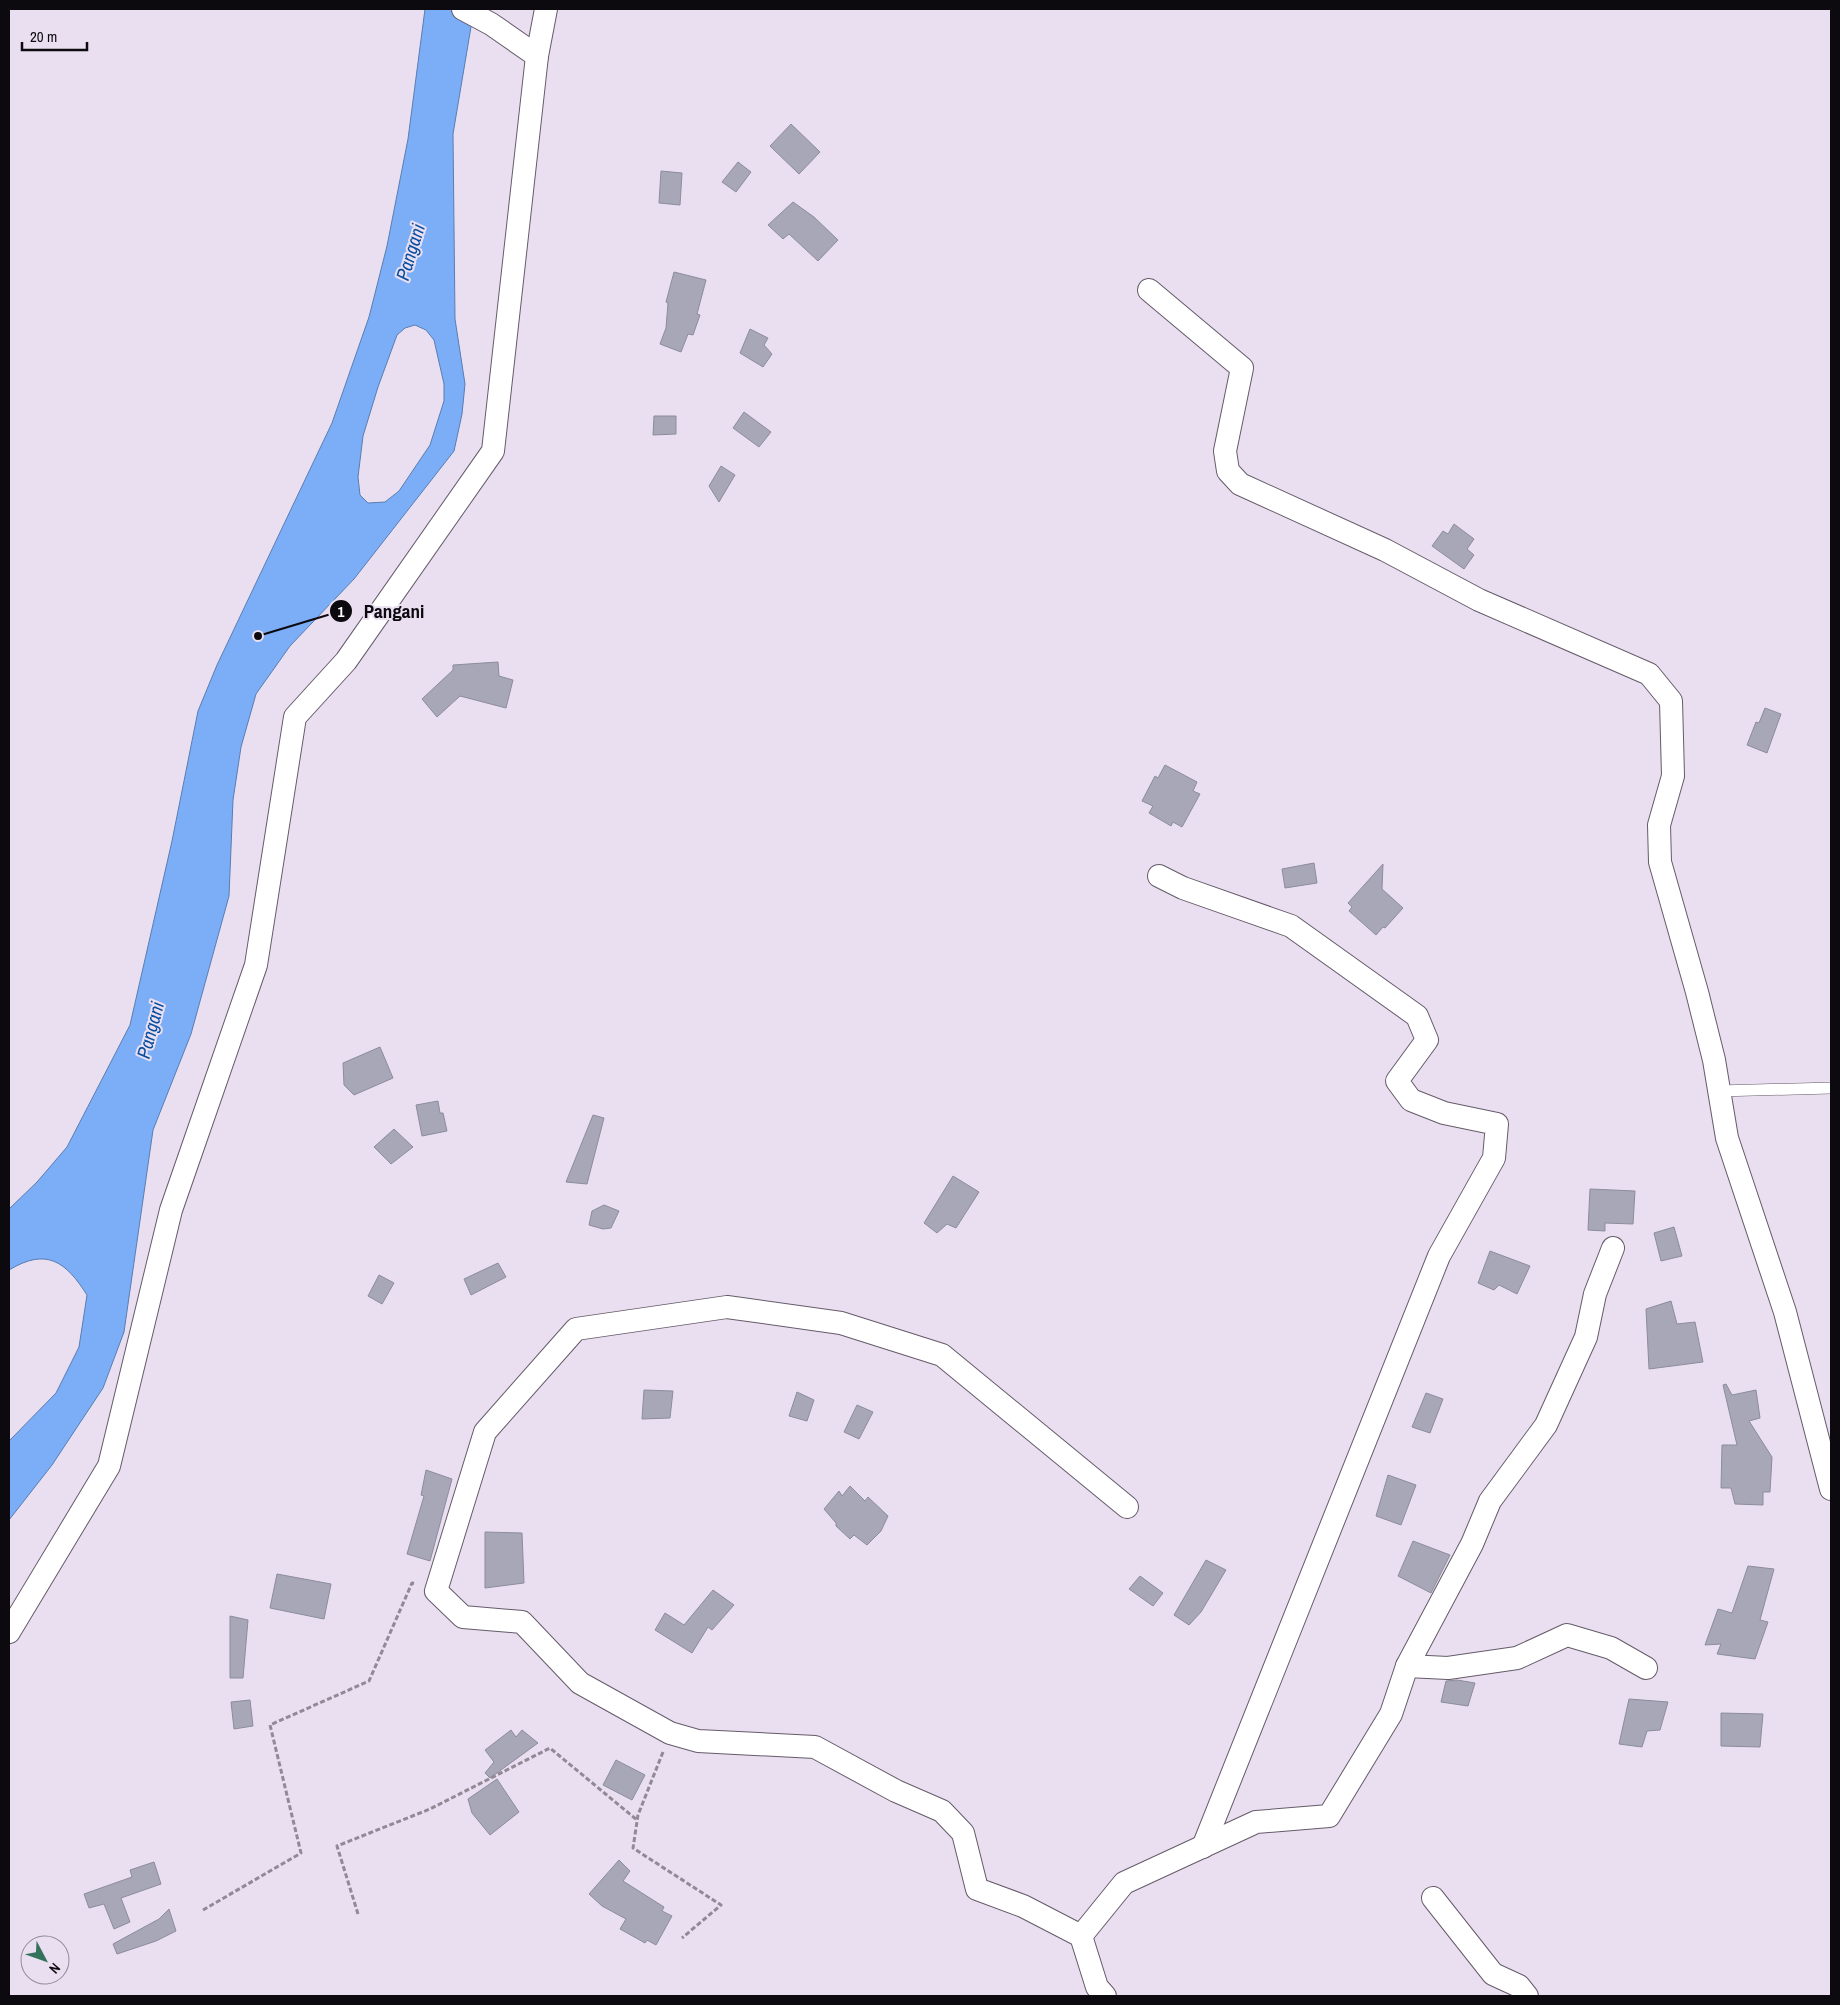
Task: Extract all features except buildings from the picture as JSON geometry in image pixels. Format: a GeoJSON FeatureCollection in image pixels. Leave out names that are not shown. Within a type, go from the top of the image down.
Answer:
{"type":"FeatureCollection","features":[{"type":"Feature","properties":{"kind":"street"},"geometry":{"type":"LineString","coordinates":[[463,9],[491,24],[538,56]]}},
{"type":"Feature","properties":{"kind":"street"},"geometry":{"type":"LineString","coordinates":[[9,1632],[108,1466],[171,1210],[256,965],[296,717],[346,661],[493,451],[538,56],[546,9]]}},
{"type":"Feature","properties":{"kind":"street"},"geometry":{"type":"LineString","coordinates":[[1149,290],[1242,368],[1225,451],[1228,471],[1240,484],[1384,550],[1479,600],[1575,644],[1649,674],[1671,701],[1673,776],[1659,825],[1660,862],[1697,992],[1728,1138],[1785,1312],[1831,1489]]}},
{"type":"Feature","properties":{"kind":"street"},"geometry":{"type":"LineString","coordinates":[[1159,876],[1183,888],[1291,926],[1417,1016],[1427,1040],[1397,1081],[1411,1100],[1444,1113],[1497,1124],[1494,1158],[1439,1256],[1203,1848]]}},
{"type":"Feature","properties":{"kind":"street"},"geometry":{"type":"LineString","coordinates":[[1081,1936],[1124,1883],[1256,1822],[1329,1816],[1391,1714],[1407,1666],[1472,1544],[1490,1501],[1546,1425],[1586,1337],[1595,1294],[1613,1248]]}},
{"type":"Feature","properties":{"kind":"street"},"geometry":{"type":"LineString","coordinates":[[1105,1996],[1097,1987],[1081,1936],[1023,1906],[977,1889],[963,1833],[942,1811],[896,1791],[815,1748],[698,1741],[670,1733],[580,1683],[522,1622],[463,1617],[436,1591],[485,1432],[576,1329],[727,1308],[840,1323],[942,1355],[1127,1507]]}},
{"type":"Feature","properties":{"kind":"street"},"geometry":{"type":"LineString","coordinates":[[1407,1666],[1448,1668],[1517,1658],[1567,1635],[1611,1648],[1646,1668]]}},
{"type":"Feature","properties":{"kind":"street"},"geometry":{"type":"LineString","coordinates":[[1433,1898],[1493,1974],[1519,1986],[1527,1996]]}},
{"type":"Feature","properties":{"kind":"lane"},"geometry":{"type":"LineString","coordinates":[[1719,1091],[1831,1088]]}},
{"type":"Feature","properties":{"kind":"path"},"geometry":{"type":"LineString","coordinates":[[203,1910],[302,1853],[270,1725],[369,1681],[412,1583],[436,1591]]}},
{"type":"Feature","properties":{"kind":"path"},"geometry":{"type":"LineString","coordinates":[[670,1733],[637,1820],[633,1848],[721,1904],[682,1938]]}},
{"type":"Feature","properties":{"kind":"path"},"geometry":{"type":"LineString","coordinates":[[358,1914],[337,1846],[430,1809],[550,1748],[637,1820]]}},
{"type":"Feature","properties":{"kind":"water"},"geometry":{"type":"Polygon","coordinates":[[[425,9],[474,9],[453,134],[455,319],[465,384],[462,414],[454,451],[354,579],[290,646],[256,694],[241,747],[233,800],[229,896],[191,1034],[153,1130],[124,1332],[103,1388],[52,1465],[9,1520],[9,1441],[56,1393],[79,1347],[87,1295],[71,1274],[63,1267],[45,1259],[22,1263],[9,1270],[9,1209],[37,1182],[67,1147],[130,1025],[172,841],[198,711],[217,665],[332,423],[369,317],[387,246],[408,139],[425,9]],[[415,325],[405,328],[397,335],[378,387],[363,436],[358,477],[360,495],[368,503],[385,502],[399,491],[430,445],[444,401],[444,384],[434,340],[426,330],[415,325]]]}},
{"type":"Feature","properties":{"kind":"place","name":"Pangani"},"geometry":{"type":"Point","coordinates":[258,636]}}]}
